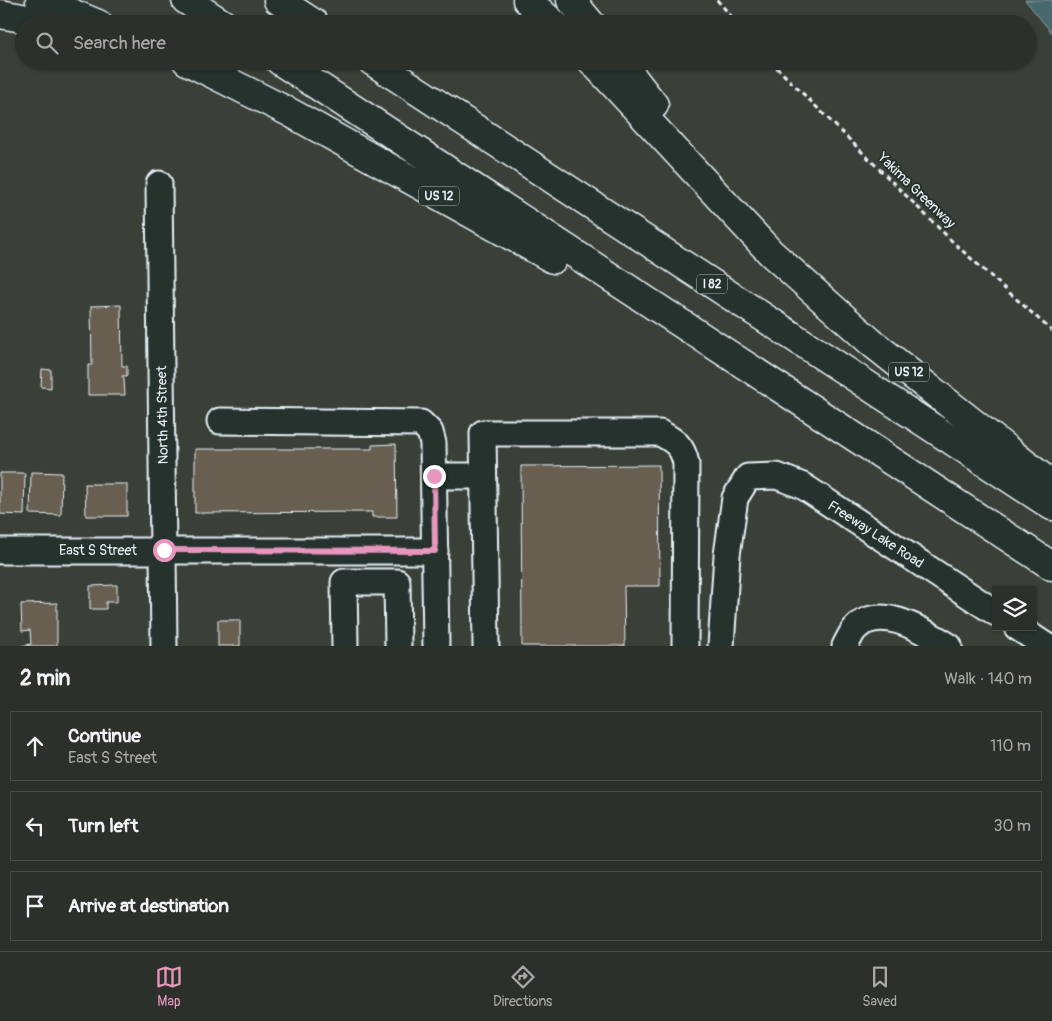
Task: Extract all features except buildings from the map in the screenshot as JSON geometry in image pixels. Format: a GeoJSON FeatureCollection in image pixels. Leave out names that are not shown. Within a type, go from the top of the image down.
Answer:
{"type":"FeatureCollection","features":[{"type":"Feature","properties":{"kind":"highway"},"geometry":{"type":"LineString","coordinates":[[40,0],[76,15]]}},
{"type":"Feature","properties":{"kind":"highway"},"geometry":{"type":"LineString","coordinates":[[186,0],[209,15]]}},
{"type":"Feature","properties":{"kind":"highway"},"geometry":{"type":"LineString","coordinates":[[278,0],[301,15]]}},
{"type":"Feature","properties":{"kind":"highway"},"geometry":{"type":"LineString","coordinates":[[527,0],[544,15]]}},
{"type":"Feature","properties":{"kind":"highway"},"geometry":{"type":"LineString","coordinates":[[571,0],[584,15]]}},
{"type":"Feature","properties":{"kind":"highway"},"geometry":{"type":"LineString","coordinates":[[0,14],[15,17]]}},
{"type":"Feature","properties":{"kind":"highway","name":"US 12"},"geometry":{"type":"LineString","coordinates":[[205,70],[291,113],[531,248],[692,331]]}},
{"type":"Feature","properties":{"kind":"highway"},"geometry":{"type":"LineString","coordinates":[[294,70],[1052,566]]}},
{"type":"Feature","properties":{"kind":"highway","name":"I 82"},"geometry":{"type":"LineString","coordinates":[[386,70],[1052,506]]}},
{"type":"Feature","properties":{"kind":"highway"},"geometry":{"type":"LineString","coordinates":[[600,70],[771,253]]}},
{"type":"Feature","properties":{"kind":"highway","name":"US 12"},"geometry":{"type":"LineString","coordinates":[[627,70],[714,184],[771,253],[872,343],[1052,485]]}},
{"type":"Feature","properties":{"kind":"street","name":"North 4th Street"},"geometry":{"type":"LineString","coordinates":[[159,184],[164,646]]}},
{"type":"Feature","properties":{"kind":"street"},"geometry":{"type":"LineString","coordinates":[[220,422],[421,424],[430,432],[433,443],[434,476],[436,646]]}},
{"type":"Feature","properties":{"kind":"street"},"geometry":{"type":"LineString","coordinates":[[486,646],[483,433],[660,433],[677,442],[684,452],[686,464],[684,646]]}},
{"type":"Feature","properties":{"kind":"street"},"geometry":{"type":"LineString","coordinates":[[434,476],[483,476]]}},
{"type":"Feature","properties":{"kind":"street","name":"Freeway Lake Road"},"geometry":{"type":"LineString","coordinates":[[721,646],[726,555],[735,498],[748,478],[777,476],[803,486],[992,610]]}},
{"type":"Feature","properties":{"kind":"street","name":"East S Street"},"geometry":{"type":"LineString","coordinates":[[0,551],[435,551]]}},
{"type":"Feature","properties":{"kind":"street"},"geometry":{"type":"LineString","coordinates":[[345,646],[344,582],[397,582],[398,646]]}},
{"type":"Feature","properties":{"kind":"street"},"geometry":{"type":"LineString","coordinates":[[845,646],[856,628],[870,620],[894,618],[919,628],[949,646]]}},
{"type":"Feature","properties":{"kind":"street"},"geometry":{"type":"LineString","coordinates":[[1024,631],[1046,646]]}},
{"type":"Feature","properties":{"kind":"path"},"geometry":{"type":"LineString","coordinates":[[717,0],[730,15]]}},
{"type":"Feature","properties":{"kind":"path","name":"Yakima Greenway"},"geometry":{"type":"LineString","coordinates":[[779,70],[956,244],[1052,331]]}},
{"type":"Feature","properties":{"kind":"water"},"geometry":{"type":"Polygon","coordinates":[[[1025,0],[1052,0],[1052,33],[1025,0]]]}},
{"type":"Feature","properties":{"kind":"route"},"geometry":{"type":"LineString","coordinates":[[164,550],[435,551],[434,476]]}}]}
